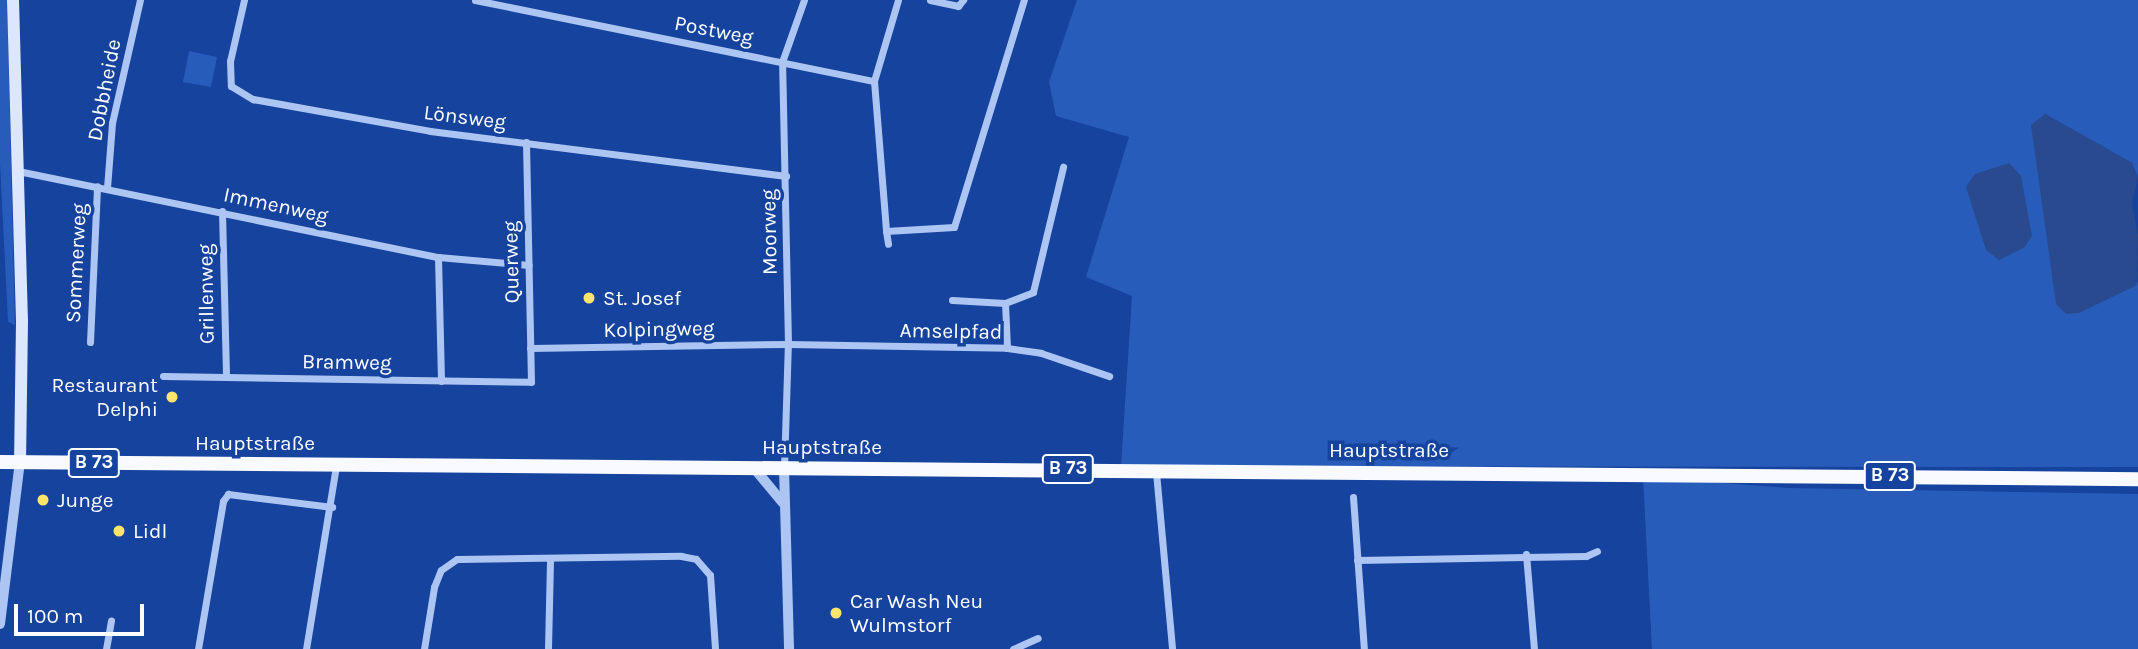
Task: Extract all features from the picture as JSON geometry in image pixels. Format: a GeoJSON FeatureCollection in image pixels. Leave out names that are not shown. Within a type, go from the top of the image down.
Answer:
{"type":"FeatureCollection","features":[{"type":"Feature","properties":{"kind":"main road"},"geometry":{"type":"LineString","coordinates":[[13,0],[18,171],[20,463]]}},
{"type":"Feature","properties":{"kind":"main road","name":"Hauptstraße"},"geometry":{"type":"LineString","coordinates":[[0,463],[1156,469],[2138,479]]}},
{"type":"Feature","properties":{"kind":"street","name":"Dobbheide"},"geometry":{"type":"LineString","coordinates":[[107,188],[112,123],[140,0]]}},
{"type":"Feature","properties":{"kind":"street","name":"Lönsweg"},"geometry":{"type":"LineString","coordinates":[[244,0],[229,61],[231,86],[253,99],[430,131],[786,176]]}},
{"type":"Feature","properties":{"kind":"street","name":"Postweg"},"geometry":{"type":"LineString","coordinates":[[475,0],[874,81]]}},
{"type":"Feature","properties":{"kind":"street","name":"Moorweg"},"geometry":{"type":"LineString","coordinates":[[785,468],[788,344],[782,62],[804,0]]}},
{"type":"Feature","properties":{"kind":"street"},"geometry":{"type":"LineString","coordinates":[[888,244],[874,81],[898,0]]}},
{"type":"Feature","properties":{"kind":"street"},"geometry":{"type":"LineString","coordinates":[[930,0],[958,6],[963,0]]}},
{"type":"Feature","properties":{"kind":"street"},"geometry":{"type":"LineString","coordinates":[[886,231],[954,227],[1024,0]]}},
{"type":"Feature","properties":{"kind":"street","name":"Querweg"},"geometry":{"type":"LineString","coordinates":[[526,142],[531,382]]}},
{"type":"Feature","properties":{"kind":"street"},"geometry":{"type":"LineString","coordinates":[[952,300],[1005,303],[1033,292],[1063,167]]}},
{"type":"Feature","properties":{"kind":"street","name":"Immenweg"},"geometry":{"type":"LineString","coordinates":[[18,171],[438,257],[528,265]]}},
{"type":"Feature","properties":{"kind":"street","name":"Sommerweg"},"geometry":{"type":"LineString","coordinates":[[90,342],[97,186]]}},
{"type":"Feature","properties":{"kind":"street","name":"Grillenweg"},"geometry":{"type":"LineString","coordinates":[[222,211],[226,377]]}},
{"type":"Feature","properties":{"kind":"street"},"geometry":{"type":"LineString","coordinates":[[438,257],[441,381]]}},
{"type":"Feature","properties":{"kind":"street"},"geometry":{"type":"LineString","coordinates":[[1005,303],[1006,348]]}},
{"type":"Feature","properties":{"kind":"street","name":"Kolpingweg"},"geometry":{"type":"LineString","coordinates":[[530,348],[788,344]]}},
{"type":"Feature","properties":{"kind":"street","name":"Amselpfad"},"geometry":{"type":"LineString","coordinates":[[788,344],[1006,348],[1041,353],[1109,376]]}},
{"type":"Feature","properties":{"kind":"street","name":"Bramweg"},"geometry":{"type":"LineString","coordinates":[[163,376],[531,382]]}},
{"type":"Feature","properties":{"kind":"street"},"geometry":{"type":"LineString","coordinates":[[0,624],[20,463]]}},
{"type":"Feature","properties":{"kind":"street"},"geometry":{"type":"LineString","coordinates":[[306,649],[332,507],[336,464]]}},
{"type":"Feature","properties":{"kind":"street"},"geometry":{"type":"LineString","coordinates":[[754,468],[784,505]]}},
{"type":"Feature","properties":{"kind":"street"},"geometry":{"type":"LineString","coordinates":[[785,468],[789,649]]}},
{"type":"Feature","properties":{"kind":"street"},"geometry":{"type":"LineString","coordinates":[[1156,469],[1172,649]]}},
{"type":"Feature","properties":{"kind":"street"},"geometry":{"type":"LineString","coordinates":[[198,649],[223,501],[228,494],[332,507]]}},
{"type":"Feature","properties":{"kind":"street"},"geometry":{"type":"LineString","coordinates":[[1353,497],[1364,649]]}},
{"type":"Feature","properties":{"kind":"street"},"geometry":{"type":"LineString","coordinates":[[1357,560],[1526,554],[1586,556],[1597,551]]}},
{"type":"Feature","properties":{"kind":"street"},"geometry":{"type":"LineString","coordinates":[[1526,554],[1534,649]]}},
{"type":"Feature","properties":{"kind":"street"},"geometry":{"type":"LineString","coordinates":[[424,649],[434,587],[449,564],[457,559],[696,559],[710,575],[715,649]]}},
{"type":"Feature","properties":{"kind":"street"},"geometry":{"type":"LineString","coordinates":[[548,649],[550,560]]}},
{"type":"Feature","properties":{"kind":"street"},"geometry":{"type":"LineString","coordinates":[[106,649],[111,620]]}},
{"type":"Feature","properties":{"kind":"street"},"geometry":{"type":"LineString","coordinates":[[1013,649],[1038,638]]}},
{"type":"Feature","properties":{"kind":"shaded area"},"geometry":{"type":"Polygon","coordinates":[[[0,0],[7,0],[15,325],[8,322],[0,163],[0,0]]]}},
{"type":"Feature","properties":{"kind":"shaded area"},"geometry":{"type":"Polygon","coordinates":[[[1077,0],[2138,0],[2138,178],[2132,163],[2045,114],[2136,285],[2138,281],[2138,467],[1121,466],[1132,296],[1086,277],[1129,137],[1056,116],[1049,82],[1077,0]]]}},
{"type":"Feature","properties":{"kind":"shaded area"},"geometry":{"type":"Polygon","coordinates":[[[189,51],[217,57],[211,87],[183,82],[189,51]]]}},
{"type":"Feature","properties":{"kind":"shaded area"},"geometry":{"type":"Polygon","coordinates":[[[2045,114],[2132,163],[2138,178],[2132,203],[2138,235],[2137,285],[2079,313],[2066,314],[2056,304],[2031,125],[2045,114]]]}},
{"type":"Feature","properties":{"kind":"shaded area"},"geometry":{"type":"Polygon","coordinates":[[[2009,163],[2021,176],[2032,236],[2025,247],[1999,260],[1986,250],[1966,187],[1975,174],[2009,163]]]}},
{"type":"Feature","properties":{"kind":"shaded area"},"geometry":{"type":"Polygon","coordinates":[[[1643,477],[1789,488],[2138,494],[2138,649],[1652,649],[1643,477]]]}},
{"type":"Feature","properties":{"kind":"place","name":"St. Josef"},"geometry":{"type":"Point","coordinates":[589,298]}},
{"type":"Feature","properties":{"kind":"place","name":"Restaurant Delphi"},"geometry":{"type":"Point","coordinates":[172,397]}},
{"type":"Feature","properties":{"kind":"place","name":"Junge"},"geometry":{"type":"Point","coordinates":[43,500]}},
{"type":"Feature","properties":{"kind":"place","name":"Lidl"},"geometry":{"type":"Point","coordinates":[119,531]}},
{"type":"Feature","properties":{"kind":"place","name":"Car Wash Neu Wulmstorf"},"geometry":{"type":"Point","coordinates":[836,613]}}]}
